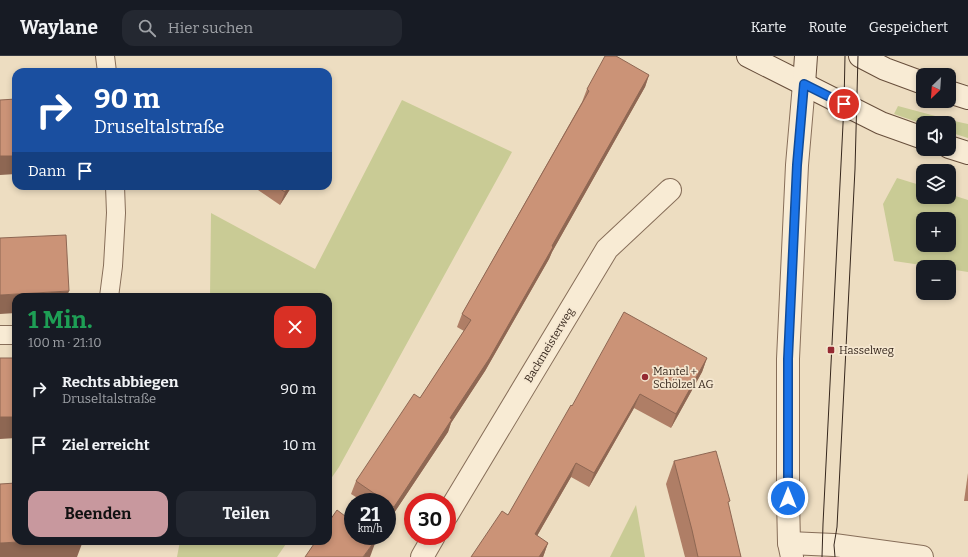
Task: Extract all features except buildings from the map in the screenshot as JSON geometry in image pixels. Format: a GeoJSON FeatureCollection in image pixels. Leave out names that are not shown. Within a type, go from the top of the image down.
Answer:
{"type":"FeatureCollection","features":[{"type":"Feature","properties":{"kind":"street"},"geometry":{"type":"LineString","coordinates":[[748,56],[881,123],[916,136]]}},
{"type":"Feature","properties":{"kind":"street"},"geometry":{"type":"LineString","coordinates":[[806,56],[797,165],[788,359],[788,498],[790,550],[834,545],[922,557]]}},
{"type":"Feature","properties":{"kind":"street"},"geometry":{"type":"LineString","coordinates":[[860,56],[885,69],[916,80]]}},
{"type":"Feature","properties":{"kind":"street"},"geometry":{"type":"LineString","coordinates":[[956,94],[968,98]]}},
{"type":"Feature","properties":{"kind":"street"},"geometry":{"type":"LineString","coordinates":[[956,149],[968,153]]}},
{"type":"Feature","properties":{"kind":"street","name":"Backmeisterweg"},"geometry":{"type":"LineString","coordinates":[[456,500],[607,249],[670,190]]}},
{"type":"Feature","properties":{"kind":"street"},"geometry":{"type":"LineString","coordinates":[[422,557],[429,545]]}},
{"type":"Feature","properties":{"kind":"lane"},"geometry":{"type":"LineString","coordinates":[[105,56],[106,68]]}},
{"type":"Feature","properties":{"kind":"lane"},"geometry":{"type":"LineString","coordinates":[[109,293],[113,266],[116,213],[115,190]]}},
{"type":"Feature","properties":{"kind":"lane"},"geometry":{"type":"LineString","coordinates":[[0,335],[12,335]]}},
{"type":"Feature","properties":{"kind":"green space"},"geometry":{"type":"Polygon","coordinates":[[[402,100],[512,152],[332,477],[332,293],[210,293],[211,213],[315,269],[402,100]]]}},
{"type":"Feature","properties":{"kind":"green space"},"geometry":{"type":"Polygon","coordinates":[[[898,106],[935,116],[916,116],[916,122],[894,114],[898,106]]]}},
{"type":"Feature","properties":{"kind":"green space"},"geometry":{"type":"Polygon","coordinates":[[[956,121],[968,124],[968,138],[956,134],[956,121]]]}},
{"type":"Feature","properties":{"kind":"green space"},"geometry":{"type":"Polygon","coordinates":[[[897,178],[916,184],[916,204],[956,204],[956,196],[968,200],[968,272],[956,270],[956,260],[916,260],[916,264],[894,261],[883,204],[897,178]]]}},
{"type":"Feature","properties":{"kind":"green space"},"geometry":{"type":"Polygon","coordinates":[[[636,505],[645,557],[610,557],[636,505]]]}},
{"type":"Feature","properties":{"kind":"green space"},"geometry":{"type":"Polygon","coordinates":[[[179,545],[285,545],[277,557],[177,557],[179,545]]]}},
{"type":"Feature","properties":{"kind":"tram line"},"geometry":{"type":"LineString","coordinates":[[822,557],[844,104],[845,56]]}},
{"type":"Feature","properties":{"kind":"tram line"},"geometry":{"type":"LineString","coordinates":[[835,557],[834,545],[837,527],[855,169],[858,56]]}},
{"type":"Feature","properties":{"kind":"place","name":"Hasselweg"},"geometry":{"type":"Point","coordinates":[831,350]}},
{"type":"Feature","properties":{"kind":"place","name":"Mantel + Schölzel AG"},"geometry":{"type":"Point","coordinates":[645,377]}},
{"type":"Feature","properties":{"kind":"route"},"geometry":{"type":"LineString","coordinates":[[788,498],[788,359],[797,165],[804,84],[844,104]]}}]}
